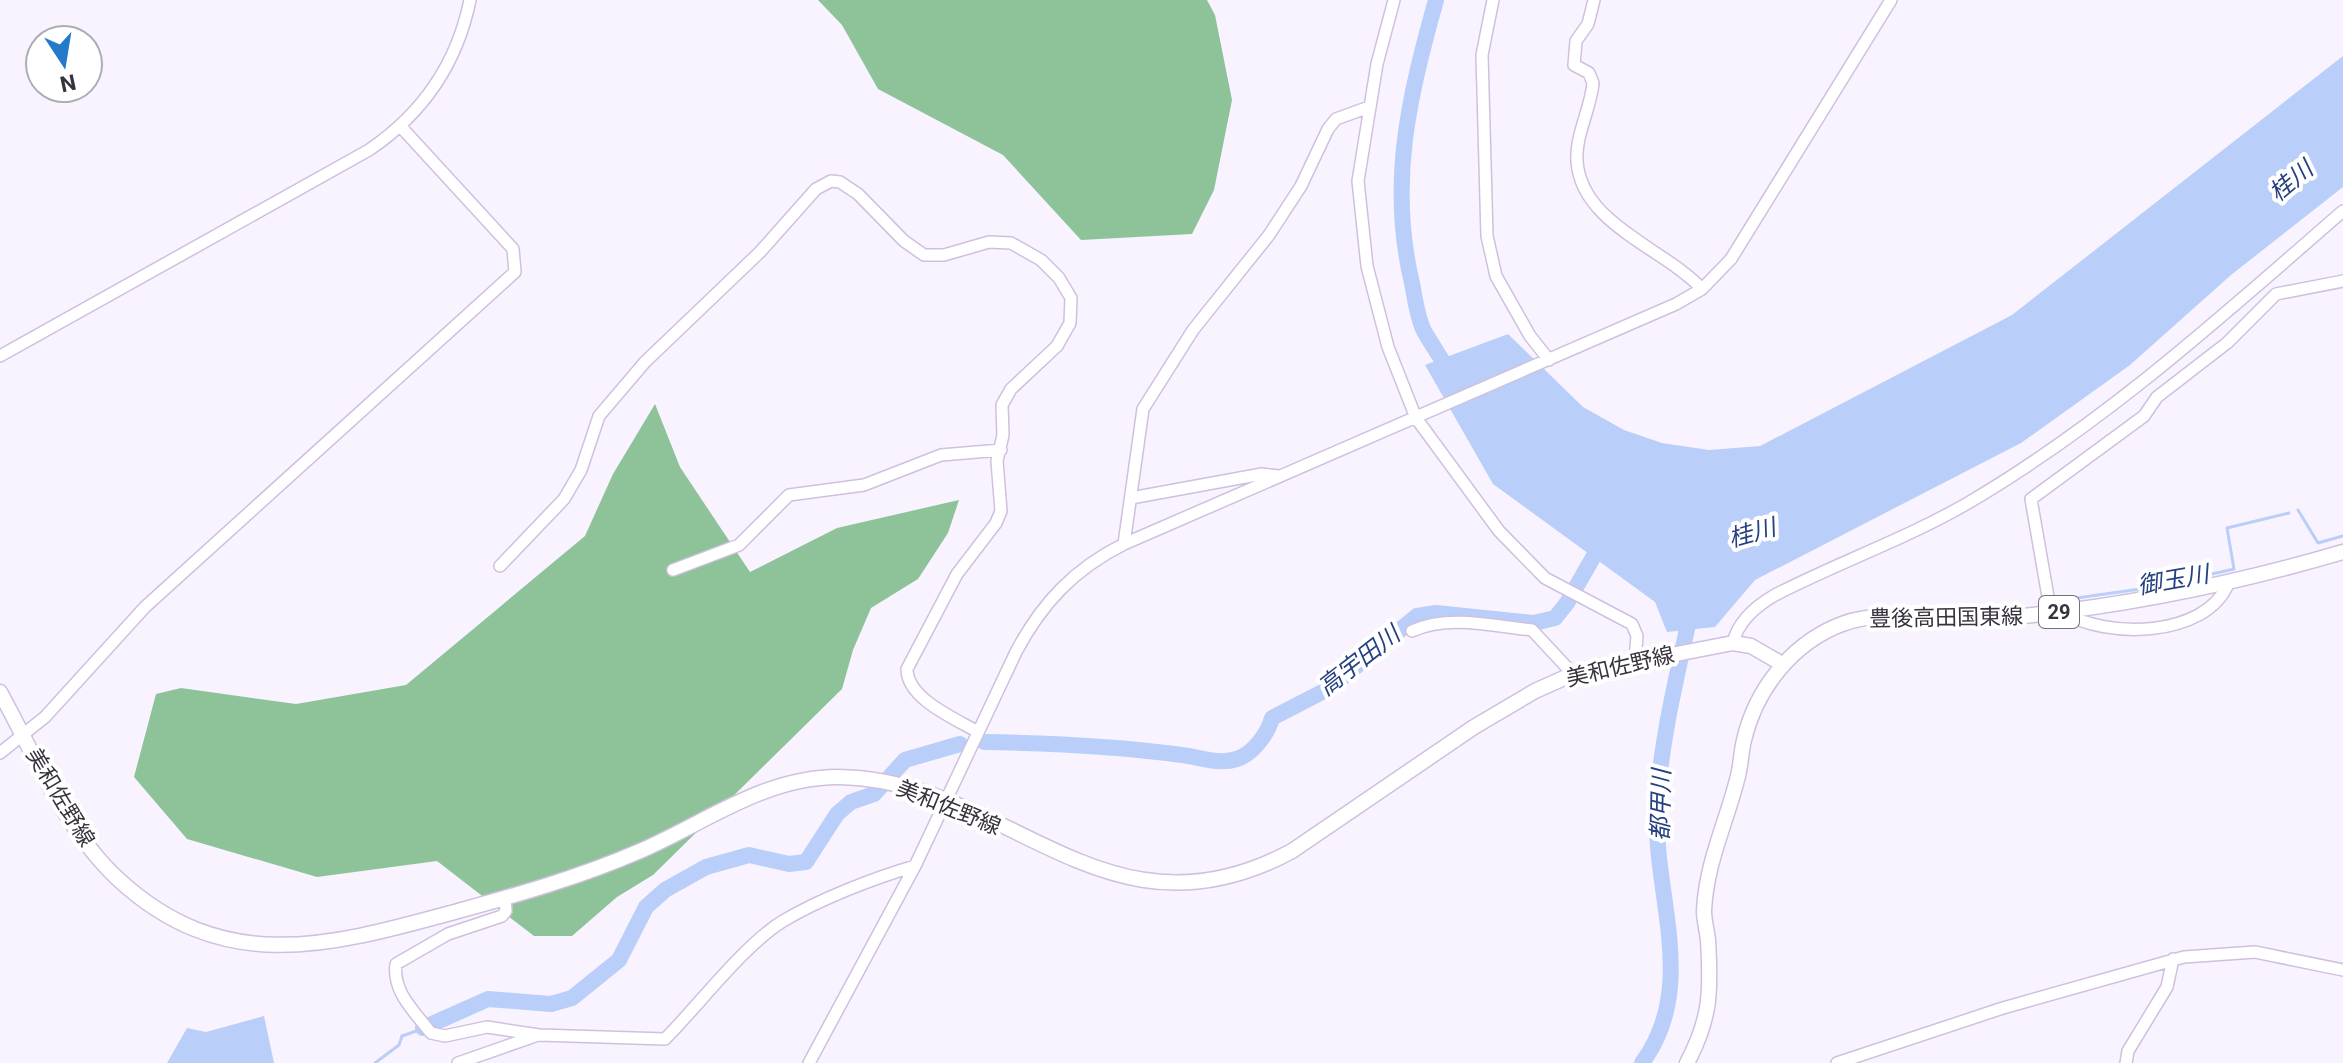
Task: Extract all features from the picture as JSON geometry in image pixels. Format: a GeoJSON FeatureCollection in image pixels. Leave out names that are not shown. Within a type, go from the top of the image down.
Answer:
{"type":"FeatureCollection","features":[{"type":"Feature","properties":{"kind":"main road","name":"豊後高田国東線"},"geometry":{"type":"LineString","coordinates":[[1687,1063],[1709,1011],[1711,991],[1704,913],[1711,863],[1738,775],[1744,737],[1757,706],[1782,664],[1817,635],[1863,618],[1978,620],[2129,604],[2228,584],[2343,552]]}},
{"type":"Feature","properties":{"kind":"main road","name":"美和佐野線"},"geometry":{"type":"LineString","coordinates":[[0,692],[81,836],[117,879],[162,912],[214,935],[269,946],[326,944],[505,898],[617,861],[768,789],[833,777],[893,783],[945,802],[1109,874],[1154,883],[1215,880],[1256,869],[1292,851],[1504,707],[1573,674],[1726,644]]}},
{"type":"Feature","properties":{"kind":"main road"},"geometry":{"type":"LineString","coordinates":[[1726,644],[1751,646],[1782,664]]}},
{"type":"Feature","properties":{"kind":"street"},"geometry":{"type":"LineString","coordinates":[[0,356],[369,150],[402,128],[445,70],[457,45],[470,0]]}},
{"type":"Feature","properties":{"kind":"street"},"geometry":{"type":"LineString","coordinates":[[1394,0],[1369,107],[1358,181],[1367,266],[1377,312],[1419,417],[1499,531],[1538,572],[1572,595],[1632,624],[1637,636],[1639,659]]}},
{"type":"Feature","properties":{"kind":"street"},"geometry":{"type":"LineString","coordinates":[[1493,0],[1482,55],[1484,194],[1489,246],[1496,276],[1547,361]]}},
{"type":"Feature","properties":{"kind":"street"},"geometry":{"type":"LineString","coordinates":[[1594,0],[1591,17],[1576,41],[1574,64],[1576,68],[1589,73],[1593,83],[1577,160],[1584,188],[1603,213],[1682,268],[1702,289]]}},
{"type":"Feature","properties":{"kind":"street"},"geometry":{"type":"LineString","coordinates":[[809,1063],[915,866],[1016,652],[1043,608],[1079,571],[1124,544],[1547,361],[1702,289],[1731,259],[1891,0]]}},
{"type":"Feature","properties":{"kind":"street"},"geometry":{"type":"LineString","coordinates":[[1124,544],[1139,418],[1151,396],[1193,330],[1293,198],[1328,129],[1336,119],[1369,107]]}},
{"type":"Feature","properties":{"kind":"street"},"geometry":{"type":"LineString","coordinates":[[0,753],[24,737],[145,607],[515,272],[513,249],[402,128]]}},
{"type":"Feature","properties":{"kind":"street"},"geometry":{"type":"LineString","coordinates":[[500,566],[564,499],[581,470],[599,416],[684,322],[760,252],[816,189],[831,181],[858,194],[904,241],[924,255],[944,255],[989,242],[1011,243],[1041,260],[1068,289],[1072,311],[1064,335],[1047,358],[1006,396],[1001,450],[997,461],[1001,511],[996,523],[957,574],[906,672],[920,694],[978,732]]}},
{"type":"Feature","properties":{"kind":"street"},"geometry":{"type":"LineString","coordinates":[[1726,644],[1768,599],[1966,504],[2093,421],[2151,376],[2343,211]]}},
{"type":"Feature","properties":{"kind":"street"},"geometry":{"type":"LineString","coordinates":[[2228,584],[2221,600],[2208,611],[2170,626],[2141,630],[2077,621],[2057,613],[2031,499],[2144,416],[2157,397],[2227,343],[2276,294],[2343,281]]}},
{"type":"Feature","properties":{"kind":"street"},"geometry":{"type":"LineString","coordinates":[[673,570],[739,545],[789,495],[864,485],[941,455],[1001,450]]}},
{"type":"Feature","properties":{"kind":"street"},"geometry":{"type":"LineString","coordinates":[[1131,498],[1268,473],[1280,477]]}},
{"type":"Feature","properties":{"kind":"street"},"geometry":{"type":"LineString","coordinates":[[1412,631],[1424,625],[1454,622],[1532,630],[1573,674]]}},
{"type":"Feature","properties":{"kind":"street"},"geometry":{"type":"LineString","coordinates":[[505,898],[506,911],[502,916],[448,934],[398,961],[397,987],[427,1028],[440,1036],[487,1027],[539,1035],[665,1039],[784,920],[888,874],[915,866]]}},
{"type":"Feature","properties":{"kind":"street"},"geometry":{"type":"LineString","coordinates":[[1837,1063],[2003,1008],[2173,959],[2218,952],[2255,952],[2343,970]]}},
{"type":"Feature","properties":{"kind":"street"},"geometry":{"type":"LineString","coordinates":[[2126,1063],[2128,1051],[2167,987],[2173,959]]}},
{"type":"Feature","properties":{"kind":"street"},"geometry":{"type":"LineString","coordinates":[[458,1063],[539,1035]]}},
{"type":"Feature","properties":{"kind":"green space"},"geometry":{"type":"Polygon","coordinates":[[[818,0],[1207,0],[1215,15],[1232,100],[1214,190],[1192,234],[1081,240],[1003,155],[878,89],[842,25],[818,0]]]}},
{"type":"Feature","properties":{"kind":"green space"},"geometry":{"type":"Polygon","coordinates":[[[655,404],[680,467],[750,572],[837,528],[959,500],[948,533],[918,579],[871,608],[853,650],[842,689],[653,875],[617,897],[572,936],[534,936],[437,861],[317,877],[187,839],[134,777],[156,694],[181,688],[296,704],[406,685],[585,536],[613,474],[655,404]]]}},
{"type":"Feature","properties":{"kind":"water"},"geometry":{"type":"Polygon","coordinates":[[[2343,56],[2343,187],[2231,275],[2130,365],[2021,443],[1755,580],[1715,627],[1667,632],[1655,602],[1493,484],[1425,365],[1508,334],[1583,407],[1624,430],[1662,443],[1709,450],[1760,446],[2012,315],[2343,56]]]}},
{"type":"Feature","properties":{"kind":"water"},"geometry":{"type":"Polygon","coordinates":[[[264,1016],[274,1063],[167,1063],[187,1028],[206,1032],[264,1016]]]}},
{"type":"Feature","properties":{"kind":"waterway","name":"桂川"},"geometry":{"type":"LineString","coordinates":[[1436,0],[1410,106],[1402,175],[1402,210],[1416,307],[1424,331],[1453,378]]}},
{"type":"Feature","properties":{"kind":"waterway","name":"御玉川"},"geometry":{"type":"LineString","coordinates":[[2298,510],[2318,543],[2343,536]]}},
{"type":"Feature","properties":{"kind":"waterway","name":"御玉川"},"geometry":{"type":"LineString","coordinates":[[2055,601],[2155,587],[2234,569],[2227,528],[2289,513]]}},
{"type":"Feature","properties":{"kind":"waterway","name":"高宇田川"},"geometry":{"type":"LineString","coordinates":[[984,742],[1108,747],[1216,761],[1237,759],[1249,753],[1259,742],[1272,718],[1330,688],[1417,616],[1436,613],[1534,623],[1555,618],[1603,540]]}},
{"type":"Feature","properties":{"kind":"waterway","name":"都甲川"},"geometry":{"type":"LineString","coordinates":[[1642,1063],[1659,1033],[1668,1003],[1671,971],[1657,809],[1665,734],[1691,611]]}},
{"type":"Feature","properties":{"kind":"waterway","name":"高宇田川"},"geometry":{"type":"LineString","coordinates":[[423,1028],[488,999],[551,1004],[572,998],[619,960],[646,907],[665,890],[706,867],[749,855],[789,864],[806,862],[837,814],[851,802],[874,794],[905,760],[960,744]]}},
{"type":"Feature","properties":{"kind":"waterway","name":"高宇田川"},"geometry":{"type":"LineString","coordinates":[[375,1063],[399,1045],[402,1036],[422,1029]]}}]}
